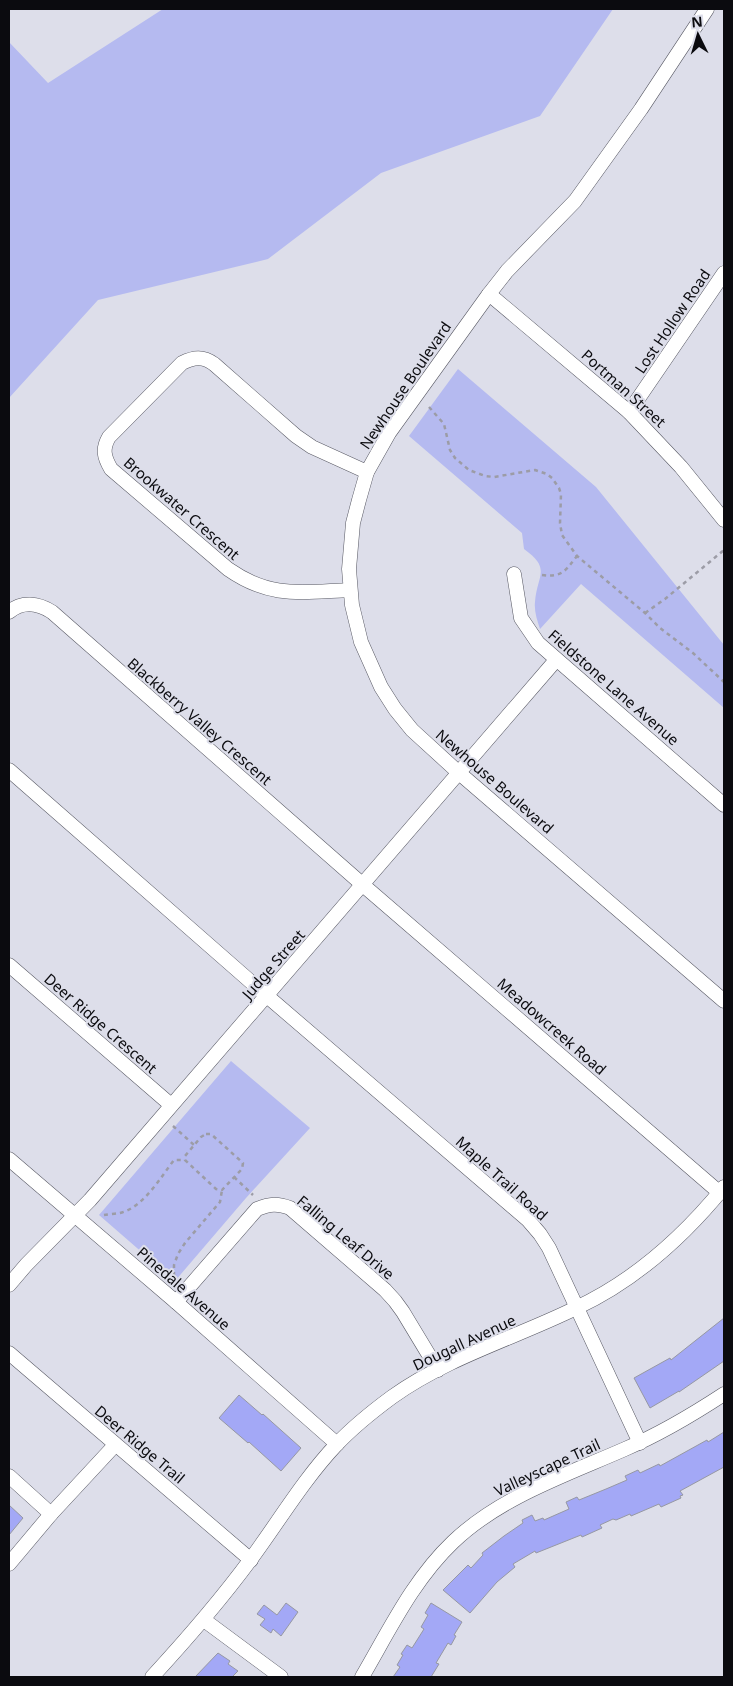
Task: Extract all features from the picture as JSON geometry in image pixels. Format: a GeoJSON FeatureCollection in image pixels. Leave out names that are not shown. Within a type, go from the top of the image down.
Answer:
{"type":"FeatureCollection","features":[{"type":"Feature","properties":{"kind":"street","name":"Newhouse Boulevard"},"geometry":{"type":"LineString","coordinates":[[707,9],[641,109],[575,201],[507,271],[389,433],[367,472],[353,523],[350,546],[350,590],[361,642],[380,687],[412,730],[458,772],[724,1001]]}},
{"type":"Feature","properties":{"kind":"street","name":"Lost Hollow Road"},"geometry":{"type":"LineString","coordinates":[[630,412],[724,273]]}},
{"type":"Feature","properties":{"kind":"street","name":"Portman Street"},"geometry":{"type":"LineString","coordinates":[[489,294],[630,412],[681,467],[724,520]]}},
{"type":"Feature","properties":{"kind":"street","name":"Brookwater Crescent"},"geometry":{"type":"LineString","coordinates":[[350,590],[281,592],[266,589],[242,579],[228,570],[111,470],[106,460],[105,444],[109,437],[182,363],[190,358],[200,358],[214,364],[296,436],[312,447],[367,472]]}},
{"type":"Feature","properties":{"kind":"street","name":"Fieldstone Lane Avenue"},"geometry":{"type":"LineString","coordinates":[[514,574],[521,618],[538,643],[724,805]]}},
{"type":"Feature","properties":{"kind":"street","name":"Blackberry Valley Crescent"},"geometry":{"type":"LineString","coordinates":[[9,612],[23,604],[33,604],[52,612],[363,885]]}},
{"type":"Feature","properties":{"kind":"street","name":"Judge Street"},"geometry":{"type":"LineString","coordinates":[[9,1285],[26,1265],[75,1216],[556,660]]}},
{"type":"Feature","properties":{"kind":"street"},"geometry":{"type":"LineString","coordinates":[[9,770],[267,996]]}},
{"type":"Feature","properties":{"kind":"street","name":"Meadowcreek Road"},"geometry":{"type":"LineString","coordinates":[[363,885],[722,1190]]}},
{"type":"Feature","properties":{"kind":"street","name":"Deer Ridge Crescent"},"geometry":{"type":"LineString","coordinates":[[9,965],[171,1106]]}},
{"type":"Feature","properties":{"kind":"street","name":"Maple Trail Road"},"geometry":{"type":"LineString","coordinates":[[267,996],[528,1220],[540,1234],[549,1248],[578,1308],[640,1442]]}},
{"type":"Feature","properties":{"kind":"street","name":"Pinedale Avenue"},"geometry":{"type":"LineString","coordinates":[[9,1159],[176,1302],[337,1444]]}},
{"type":"Feature","properties":{"kind":"street","name":"Dougall Avenue"},"geometry":{"type":"LineString","coordinates":[[152,1677],[204,1620],[337,1444],[392,1397],[438,1370],[578,1308],[624,1281],[645,1266],[686,1230],[722,1190]]}},
{"type":"Feature","properties":{"kind":"street","name":"Falling Leaf Drive"},"geometry":{"type":"LineString","coordinates":[[176,1302],[257,1210],[268,1204],[279,1204],[290,1208],[385,1290],[403,1312],[438,1370]]}},
{"type":"Feature","properties":{"kind":"street","name":"Deer Ridge Trail"},"geometry":{"type":"LineString","coordinates":[[9,1353],[251,1560]]}},
{"type":"Feature","properties":{"kind":"street","name":"Valleyscape Trail"},"geometry":{"type":"LineString","coordinates":[[362,1677],[416,1585],[436,1559],[467,1529],[506,1503],[679,1423],[724,1394]]}},
{"type":"Feature","properties":{"kind":"street"},"geometry":{"type":"LineString","coordinates":[[9,1564],[51,1514],[115,1445]]}},
{"type":"Feature","properties":{"kind":"street"},"geometry":{"type":"LineString","coordinates":[[9,1476],[51,1514]]}},
{"type":"Feature","properties":{"kind":"street"},"geometry":{"type":"LineString","coordinates":[[204,1620],[280,1677]]}},
{"type":"Feature","properties":{"kind":"path"},"geometry":{"type":"LineString","coordinates":[[429,407],[444,424],[450,450],[455,458],[469,470],[477,474],[494,477],[535,470],[552,478],[561,494],[560,523],[562,536],[577,556],[645,613],[660,628],[693,653],[724,682]]}},
{"type":"Feature","properties":{"kind":"path"},"geometry":{"type":"LineString","coordinates":[[645,613],[665,599],[724,550]]}},
{"type":"Feature","properties":{"kind":"path"},"geometry":{"type":"LineString","coordinates":[[542,576],[554,577],[565,572],[577,556]]}},
{"type":"Feature","properties":{"kind":"path"},"geometry":{"type":"LineString","coordinates":[[173,1126],[194,1146]]}},
{"type":"Feature","properties":{"kind":"path"},"geometry":{"type":"LineString","coordinates":[[174,1284],[174,1265],[178,1254],[220,1202],[222,1190],[243,1166],[241,1161],[211,1134],[203,1135],[185,1156],[185,1160]]}},
{"type":"Feature","properties":{"kind":"path"},"geometry":{"type":"LineString","coordinates":[[104,1215],[120,1213],[131,1208],[146,1196],[174,1160],[185,1160],[215,1188],[222,1190]]}},
{"type":"Feature","properties":{"kind":"path"},"geometry":{"type":"LineString","coordinates":[[234,1177],[252,1195]]}},
{"type":"Feature","properties":{"kind":"shaded area"},"geometry":{"type":"Polygon","coordinates":[[[163,9],[613,9],[540,116],[381,173],[268,259],[98,300],[9,398],[9,42],[48,83],[163,9]]]}},
{"type":"Feature","properties":{"kind":"shaded area"},"geometry":{"type":"Polygon","coordinates":[[[458,369],[596,487],[724,645],[724,708],[581,584],[540,629],[535,605],[541,573],[540,567],[533,556],[524,549],[522,533],[409,436],[458,369]]]}},
{"type":"Feature","properties":{"kind":"shaded area"},"geometry":{"type":"Polygon","coordinates":[[[231,1061],[310,1128],[246,1198],[175,1281],[99,1215],[231,1061]]]}},
{"type":"Feature","properties":{"kind":"building"},"geometry":{"type":"Polygon","coordinates":[[[724,1318],[724,1361],[679,1392],[650,1408],[634,1378],[670,1358],[671,1360],[724,1318]]]}},
{"type":"Feature","properties":{"kind":"building"},"geometry":{"type":"Polygon","coordinates":[[[239,1395],[301,1448],[281,1471],[219,1418],[239,1395]]]}},
{"type":"Feature","properties":{"kind":"building"},"geometry":{"type":"Polygon","coordinates":[[[724,1432],[724,1467],[680,1491],[683,1495],[680,1496],[681,1498],[661,1507],[659,1504],[631,1516],[630,1514],[616,1520],[613,1519],[600,1525],[602,1528],[582,1537],[581,1535],[536,1553],[535,1551],[513,1564],[515,1567],[497,1582],[470,1613],[443,1590],[468,1565],[471,1568],[483,1555],[482,1553],[523,1523],[522,1520],[532,1515],[535,1521],[543,1518],[544,1520],[569,1509],[566,1502],[577,1497],[579,1500],[627,1480],[625,1476],[638,1470],[640,1473],[659,1464],[660,1466],[724,1432]]]}},
{"type":"Feature","properties":{"kind":"building"},"geometry":{"type":"Polygon","coordinates":[[[9,1505],[23,1518],[9,1535],[9,1505]]]}},
{"type":"Feature","properties":{"kind":"building"},"geometry":{"type":"Polygon","coordinates":[[[286,1603],[298,1612],[281,1636],[273,1629],[271,1633],[260,1625],[265,1619],[257,1614],[264,1605],[277,1615],[286,1603]]]}},
{"type":"Feature","properties":{"kind":"building"},"geometry":{"type":"Polygon","coordinates":[[[431,1603],[462,1622],[454,1635],[456,1636],[451,1645],[448,1643],[436,1663],[439,1664],[431,1677],[393,1677],[400,1667],[397,1665],[403,1655],[401,1654],[407,1645],[412,1648],[424,1629],[421,1627],[428,1615],[425,1613],[431,1603]]]}},
{"type":"Feature","properties":{"kind":"building"},"geometry":{"type":"Polygon","coordinates":[[[218,1653],[230,1661],[228,1664],[238,1671],[232,1677],[195,1677],[218,1653]]]}}]}
